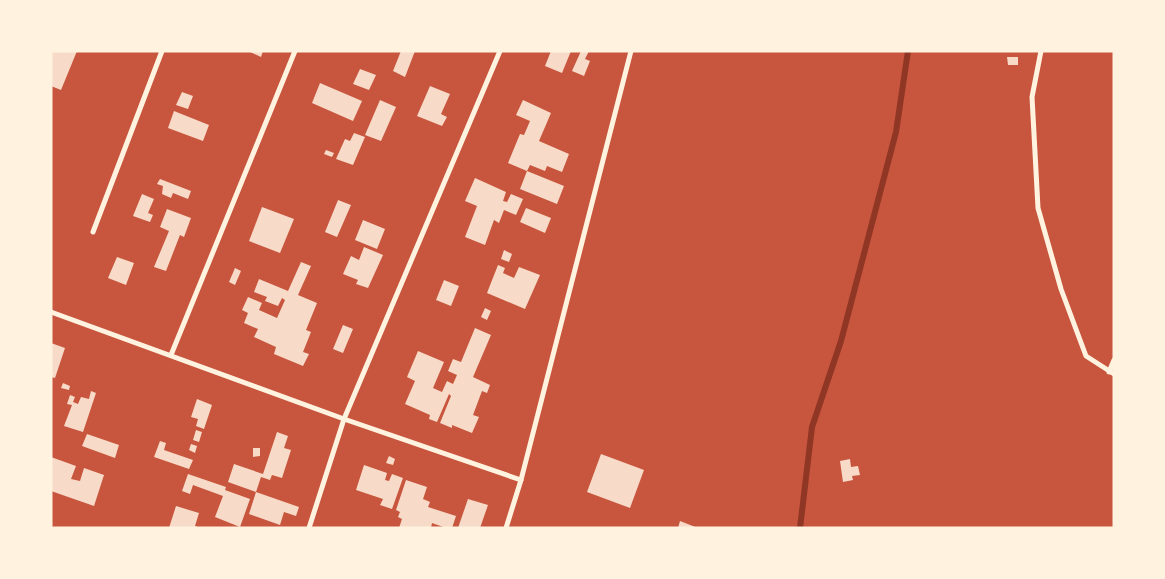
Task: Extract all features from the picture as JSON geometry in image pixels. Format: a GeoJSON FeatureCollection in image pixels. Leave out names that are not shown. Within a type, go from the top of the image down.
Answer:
{"type":"FeatureCollection","features":[{"type":"Feature","properties":{"kind":"street"},"geometry":{"type":"LineString","coordinates":[[93,232],[162,51]]}},
{"type":"Feature","properties":{"kind":"street"},"geometry":{"type":"LineString","coordinates":[[171,355],[295,51]]}},
{"type":"Feature","properties":{"kind":"street"},"geometry":{"type":"LineString","coordinates":[[309,528],[344,419],[500,51]]}},
{"type":"Feature","properties":{"kind":"street"},"geometry":{"type":"LineString","coordinates":[[506,528],[521,480],[631,51]]}},
{"type":"Feature","properties":{"kind":"street"},"geometry":{"type":"LineString","coordinates":[[1041,51],[1032,97],[1038,208],[1061,288],[1086,356],[1111,373],[1114,360]]}},
{"type":"Feature","properties":{"kind":"street"},"geometry":{"type":"LineString","coordinates":[[51,312],[344,419],[521,480]]}},
{"type":"Feature","properties":{"kind":"building"},"geometry":{"type":"Polygon","coordinates":[[[51,51],[77,51],[61,90],[51,86],[51,51]]]}},
{"type":"Feature","properties":{"kind":"building"},"geometry":{"type":"Polygon","coordinates":[[[248,51],[263,51],[261,57],[248,51]]]}},
{"type":"Feature","properties":{"kind":"building"},"geometry":{"type":"Polygon","coordinates":[[[401,51],[415,51],[405,77],[393,71],[401,51]]]}},
{"type":"Feature","properties":{"kind":"building"},"geometry":{"type":"Polygon","coordinates":[[[551,51],[571,51],[562,73],[545,66],[551,51]]]}},
{"type":"Feature","properties":{"kind":"building"},"geometry":{"type":"Polygon","coordinates":[[[581,51],[589,51],[585,59],[590,61],[584,76],[572,71],[581,51]]]}},
{"type":"Feature","properties":{"kind":"building"},"geometry":{"type":"Polygon","coordinates":[[[1007,57],[1018,57],[1018,65],[1008,65],[1007,57]]]}},
{"type":"Feature","properties":{"kind":"building"},"geometry":{"type":"Polygon","coordinates":[[[360,69],[376,75],[369,90],[353,84],[360,69]]]}},
{"type":"Feature","properties":{"kind":"building"},"geometry":{"type":"Polygon","coordinates":[[[320,83],[362,101],[353,121],[312,103],[320,83]]]}},
{"type":"Feature","properties":{"kind":"building"},"geometry":{"type":"Polygon","coordinates":[[[430,86],[450,94],[441,114],[447,117],[442,126],[417,116],[430,86]]]}},
{"type":"Feature","properties":{"kind":"building"},"geometry":{"type":"Polygon","coordinates":[[[182,92],[193,96],[188,109],[176,105],[182,92]]]}},
{"type":"Feature","properties":{"kind":"building"},"geometry":{"type":"Polygon","coordinates":[[[380,100],[396,107],[381,141],[365,135],[380,100]]]}},
{"type":"Feature","properties":{"kind":"building"},"geometry":{"type":"Polygon","coordinates":[[[523,100],[551,113],[539,141],[569,154],[562,172],[547,166],[545,171],[530,165],[527,171],[508,163],[520,134],[524,135],[530,121],[516,115],[523,100]]]}},
{"type":"Feature","properties":{"kind":"building"},"geometry":{"type":"Polygon","coordinates":[[[174,111],[209,125],[203,141],[168,128],[174,111]]]}},
{"type":"Feature","properties":{"kind":"building"},"geometry":{"type":"Polygon","coordinates":[[[354,133],[365,137],[353,165],[336,159],[345,139],[350,141],[354,133]]]}},
{"type":"Feature","properties":{"kind":"building"},"geometry":{"type":"Polygon","coordinates":[[[326,150],[334,153],[332,157],[324,154],[326,150]]]}},
{"type":"Feature","properties":{"kind":"building"},"geometry":{"type":"Polygon","coordinates":[[[527,171],[564,186],[557,204],[520,189],[527,171]]]}},
{"type":"Feature","properties":{"kind":"building"},"geometry":{"type":"Polygon","coordinates":[[[475,178],[506,192],[503,201],[507,202],[511,194],[523,199],[516,215],[504,210],[499,223],[494,220],[485,245],[465,237],[477,206],[465,201],[475,178]]]}},
{"type":"Feature","properties":{"kind":"building"},"geometry":{"type":"Polygon","coordinates":[[[160,179],[191,191],[188,199],[173,193],[171,198],[162,194],[163,186],[157,184],[160,179]]]}},
{"type":"Feature","properties":{"kind":"building"},"geometry":{"type":"Polygon","coordinates":[[[142,194],[154,199],[148,213],[153,215],[150,222],[133,216],[142,194]]]}},
{"type":"Feature","properties":{"kind":"building"},"geometry":{"type":"Polygon","coordinates":[[[338,200],[351,205],[337,237],[325,232],[338,200]]]}},
{"type":"Feature","properties":{"kind":"building"},"geometry":{"type":"Polygon","coordinates":[[[262,207],[294,219],[280,253],[249,241],[262,207]]]}},
{"type":"Feature","properties":{"kind":"building"},"geometry":{"type":"Polygon","coordinates":[[[526,208],[551,218],[545,233],[520,222],[526,208]]]}},
{"type":"Feature","properties":{"kind":"building"},"geometry":{"type":"Polygon","coordinates":[[[167,209],[191,218],[184,237],[180,235],[166,271],[154,267],[169,231],[160,227],[167,209]]]}},
{"type":"Feature","properties":{"kind":"building"},"geometry":{"type":"Polygon","coordinates":[[[363,220],[385,229],[377,249],[355,240],[363,220]]]}},
{"type":"Feature","properties":{"kind":"building"},"geometry":{"type":"Polygon","coordinates":[[[364,247],[383,255],[368,288],[356,284],[358,280],[343,274],[351,256],[359,260],[364,247]]]}},
{"type":"Feature","properties":{"kind":"building"},"geometry":{"type":"Polygon","coordinates":[[[504,250],[512,254],[509,262],[501,259],[504,250]]]}},
{"type":"Feature","properties":{"kind":"building"},"geometry":{"type":"Polygon","coordinates":[[[117,257],[134,263],[126,285],[108,278],[117,257]]]}},
{"type":"Feature","properties":{"kind":"building"},"geometry":{"type":"Polygon","coordinates":[[[301,262],[311,266],[298,295],[317,303],[306,330],[311,332],[303,352],[309,354],[303,366],[274,354],[276,347],[254,337],[258,329],[244,323],[248,313],[242,310],[248,297],[262,303],[259,310],[277,318],[285,300],[282,298],[278,306],[265,301],[267,297],[254,292],[259,279],[288,291],[301,262]]]}},
{"type":"Feature","properties":{"kind":"building"},"geometry":{"type":"Polygon","coordinates":[[[498,265],[505,268],[503,273],[514,278],[519,267],[540,275],[525,309],[487,293],[498,265]]]}},
{"type":"Feature","properties":{"kind":"building"},"geometry":{"type":"Polygon","coordinates":[[[235,268],[241,271],[235,285],[229,282],[235,268]]]}},
{"type":"Feature","properties":{"kind":"building"},"geometry":{"type":"Polygon","coordinates":[[[444,280],[459,286],[451,306],[436,300],[444,280]]]}},
{"type":"Feature","properties":{"kind":"building"},"geometry":{"type":"Polygon","coordinates":[[[485,308],[491,311],[487,320],[481,317],[485,308]]]}},
{"type":"Feature","properties":{"kind":"building"},"geometry":{"type":"Polygon","coordinates":[[[343,325],[353,329],[343,353],[333,349],[343,325]]]}},
{"type":"Feature","properties":{"kind":"building"},"geometry":{"type":"Polygon","coordinates":[[[475,328],[491,335],[473,377],[490,385],[487,393],[482,391],[473,415],[479,417],[472,433],[452,425],[452,428],[440,423],[451,396],[449,394],[437,422],[429,419],[430,415],[405,404],[415,381],[407,377],[418,351],[444,362],[433,388],[442,392],[447,381],[453,384],[457,375],[448,371],[453,359],[461,362],[475,328]]]}},
{"type":"Feature","properties":{"kind":"building"},"geometry":{"type":"Polygon","coordinates":[[[51,343],[65,348],[55,378],[51,377],[51,343]]]}},
{"type":"Feature","properties":{"kind":"building"},"geometry":{"type":"Polygon","coordinates":[[[63,383],[70,386],[69,390],[61,388],[63,383]]]}},
{"type":"Feature","properties":{"kind":"building"},"geometry":{"type":"Polygon","coordinates":[[[91,391],[96,393],[83,432],[64,426],[72,405],[67,404],[70,395],[75,397],[73,402],[78,404],[81,397],[89,399],[91,391]]]}},
{"type":"Feature","properties":{"kind":"building"},"geometry":{"type":"Polygon","coordinates":[[[197,399],[212,405],[204,429],[196,426],[198,419],[191,417],[197,399]]]}},
{"type":"Feature","properties":{"kind":"building"},"geometry":{"type":"Polygon","coordinates":[[[196,430],[202,432],[199,442],[193,440],[196,430]]]}},
{"type":"Feature","properties":{"kind":"building"},"geometry":{"type":"Polygon","coordinates":[[[277,432],[288,436],[284,448],[291,450],[282,478],[272,475],[270,480],[261,477],[256,492],[228,482],[234,464],[263,474],[277,432]]]}},
{"type":"Feature","properties":{"kind":"building"},"geometry":{"type":"Polygon","coordinates":[[[87,434],[119,445],[115,458],[82,446],[87,434]]]}},
{"type":"Feature","properties":{"kind":"building"},"geometry":{"type":"Polygon","coordinates":[[[160,441],[166,443],[164,450],[193,460],[189,469],[154,457],[160,441]]]}},
{"type":"Feature","properties":{"kind":"building"},"geometry":{"type":"Polygon","coordinates":[[[191,444],[197,446],[195,453],[189,450],[191,444]]]}},
{"type":"Feature","properties":{"kind":"building"},"geometry":{"type":"Polygon","coordinates":[[[253,448],[260,448],[260,456],[253,457],[253,448]]]}},
{"type":"Feature","properties":{"kind":"building"},"geometry":{"type":"Polygon","coordinates":[[[601,454],[644,470],[630,508],[587,492],[601,454]]]}},
{"type":"Feature","properties":{"kind":"building"},"geometry":{"type":"Polygon","coordinates":[[[389,456],[395,459],[393,465],[386,463],[389,456]]]}},
{"type":"Feature","properties":{"kind":"building"},"geometry":{"type":"Polygon","coordinates":[[[51,457],[76,466],[71,479],[80,481],[84,468],[104,475],[94,506],[51,491],[51,457]]]}},
{"type":"Feature","properties":{"kind":"building"},"geometry":{"type":"Polygon","coordinates":[[[850,459],[851,467],[858,466],[860,475],[852,476],[853,480],[843,482],[840,461],[850,459]]]}},
{"type":"Feature","properties":{"kind":"building"},"geometry":{"type":"Polygon","coordinates":[[[364,465],[387,473],[385,480],[389,481],[392,474],[403,478],[392,509],[380,505],[383,499],[356,490],[364,465]]]}},
{"type":"Feature","properties":{"kind":"building"},"geometry":{"type":"Polygon","coordinates":[[[188,474],[226,487],[225,490],[250,499],[240,527],[215,517],[223,496],[193,485],[190,494],[182,491],[188,474]]]}},
{"type":"Feature","properties":{"kind":"building"},"geometry":{"type":"Polygon","coordinates":[[[406,480],[427,487],[423,499],[430,502],[428,507],[456,516],[452,528],[432,523],[431,528],[399,528],[402,519],[398,517],[400,512],[396,510],[406,480]]]}},
{"type":"Feature","properties":{"kind":"building"},"geometry":{"type":"Polygon","coordinates":[[[256,492],[299,507],[296,516],[284,512],[280,525],[249,514],[256,492]]]}},
{"type":"Feature","properties":{"kind":"building"},"geometry":{"type":"Polygon","coordinates":[[[468,499],[488,505],[480,528],[458,528],[468,499]]]}},
{"type":"Feature","properties":{"kind":"building"},"geometry":{"type":"Polygon","coordinates":[[[176,506],[199,513],[195,526],[200,528],[169,528],[176,506]]]}},
{"type":"Feature","properties":{"kind":"building"},"geometry":{"type":"Polygon","coordinates":[[[680,521],[698,528],[678,528],[680,521]]]}},
{"type":"Feature","properties":{"kind":"waterway"},"geometry":{"type":"LineString","coordinates":[[800,528],[812,427],[841,341],[896,132],[908,51]]}}]}
